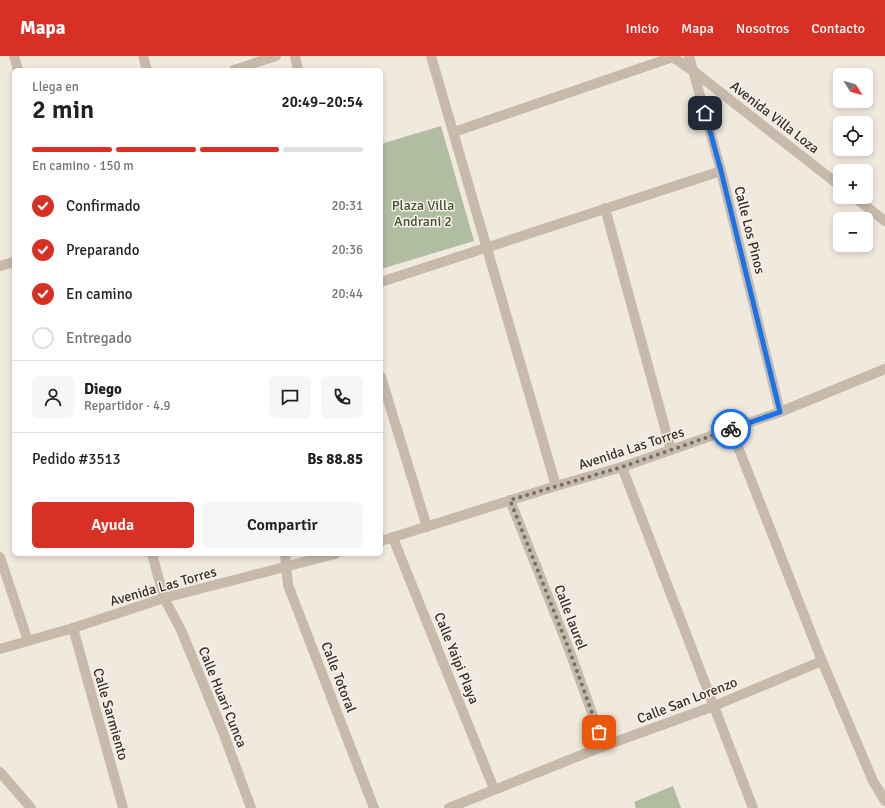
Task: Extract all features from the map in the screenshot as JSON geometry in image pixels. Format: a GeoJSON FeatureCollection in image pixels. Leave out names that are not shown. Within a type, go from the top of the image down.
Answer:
{"type":"FeatureCollection","features":[{"type":"Feature","properties":{"kind":"street"},"geometry":{"type":"LineString","coordinates":[[14,56],[17,68]]}},
{"type":"Feature","properties":{"kind":"street"},"geometry":{"type":"LineString","coordinates":[[143,56],[146,68]]}},
{"type":"Feature","properties":{"kind":"street"},"geometry":{"type":"LineString","coordinates":[[240,68],[276,56]]}},
{"type":"Feature","properties":{"kind":"street"},"geometry":{"type":"LineString","coordinates":[[295,56],[298,68]]}},
{"type":"Feature","properties":{"kind":"street"},"geometry":{"type":"LineString","coordinates":[[431,56],[556,486]]}},
{"type":"Feature","properties":{"kind":"street","name":"Calle Los Pinos"},"geometry":{"type":"LineString","coordinates":[[689,56],[721,171],[780,412]]}},
{"type":"Feature","properties":{"kind":"street"},"geometry":{"type":"LineString","coordinates":[[454,132],[672,57]]}},
{"type":"Feature","properties":{"kind":"street","name":"Avenida Villa Loza"},"geometry":{"type":"LineString","coordinates":[[672,57],[692,70],[833,181]]}},
{"type":"Feature","properties":{"kind":"street"},"geometry":{"type":"LineString","coordinates":[[383,281],[721,171]]}},
{"type":"Feature","properties":{"kind":"street"},"geometry":{"type":"LineString","coordinates":[[863,204],[885,221]]}},
{"type":"Feature","properties":{"kind":"street"},"geometry":{"type":"LineString","coordinates":[[605,208],[671,450]]}},
{"type":"Feature","properties":{"kind":"street"},"geometry":{"type":"LineString","coordinates":[[0,266],[12,263]]}},
{"type":"Feature","properties":{"kind":"street","name":"Avenida Las Torres"},"geometry":{"type":"LineString","coordinates":[[383,540],[510,500],[622,467],[780,412],[885,369]]}},
{"type":"Feature","properties":{"kind":"street"},"geometry":{"type":"LineString","coordinates":[[383,384],[427,527]]}},
{"type":"Feature","properties":{"kind":"street"},"geometry":{"type":"LineString","coordinates":[[730,429],[822,661],[873,781],[885,801]]}},
{"type":"Feature","properties":{"kind":"street"},"geometry":{"type":"LineString","coordinates":[[622,467],[753,808]]}},
{"type":"Feature","properties":{"kind":"street","name":"Calle laurel"},"geometry":{"type":"LineString","coordinates":[[510,500],[570,652],[604,746]]}},
{"type":"Feature","properties":{"kind":"street","name":"Calle Yaipi Playa"},"geometry":{"type":"LineString","coordinates":[[393,538],[494,789]]}},
{"type":"Feature","properties":{"kind":"street","name":"Calle Huari Cunca"},"geometry":{"type":"LineString","coordinates":[[153,556],[164,598],[181,630],[223,732],[251,808]]}},
{"type":"Feature","properties":{"kind":"street","name":"Calle Totoral"},"geometry":{"type":"LineString","coordinates":[[285,556],[288,585],[374,808]]}},
{"type":"Feature","properties":{"kind":"street","name":"Avenida Las Torres"},"geometry":{"type":"LineString","coordinates":[[0,649],[73,628],[164,598],[287,568],[328,556]]}},
{"type":"Feature","properties":{"kind":"street"},"geometry":{"type":"LineString","coordinates":[[0,557],[28,641]]}},
{"type":"Feature","properties":{"kind":"street","name":"Calle Sarmiento"},"geometry":{"type":"LineString","coordinates":[[73,628],[123,808]]}},
{"type":"Feature","properties":{"kind":"street","name":"Calle San Lorenzo"},"geometry":{"type":"LineString","coordinates":[[449,808],[604,746],[714,706],[822,661]]}},
{"type":"Feature","properties":{"kind":"street"},"geometry":{"type":"LineString","coordinates":[[0,772],[31,808]]}},
{"type":"Feature","properties":{"kind":"green space","name":"Plaza Villa Andrani 2"},"geometry":{"type":"Polygon","coordinates":[[[441,126],[474,241],[383,268],[383,143],[441,126]]]}},
{"type":"Feature","properties":{"kind":"green space"},"geometry":{"type":"Polygon","coordinates":[[[673,786],[681,808],[636,808],[634,802],[673,786]]]}},
{"type":"Feature","properties":{"kind":"way so far"},"geometry":{"type":"LineString","coordinates":[[599,732],[570,652],[510,500],[622,467],[731,429]]}},
{"type":"Feature","properties":{"kind":"route"},"geometry":{"type":"LineString","coordinates":[[705,113],[721,171],[780,412],[731,429]]}}]}
